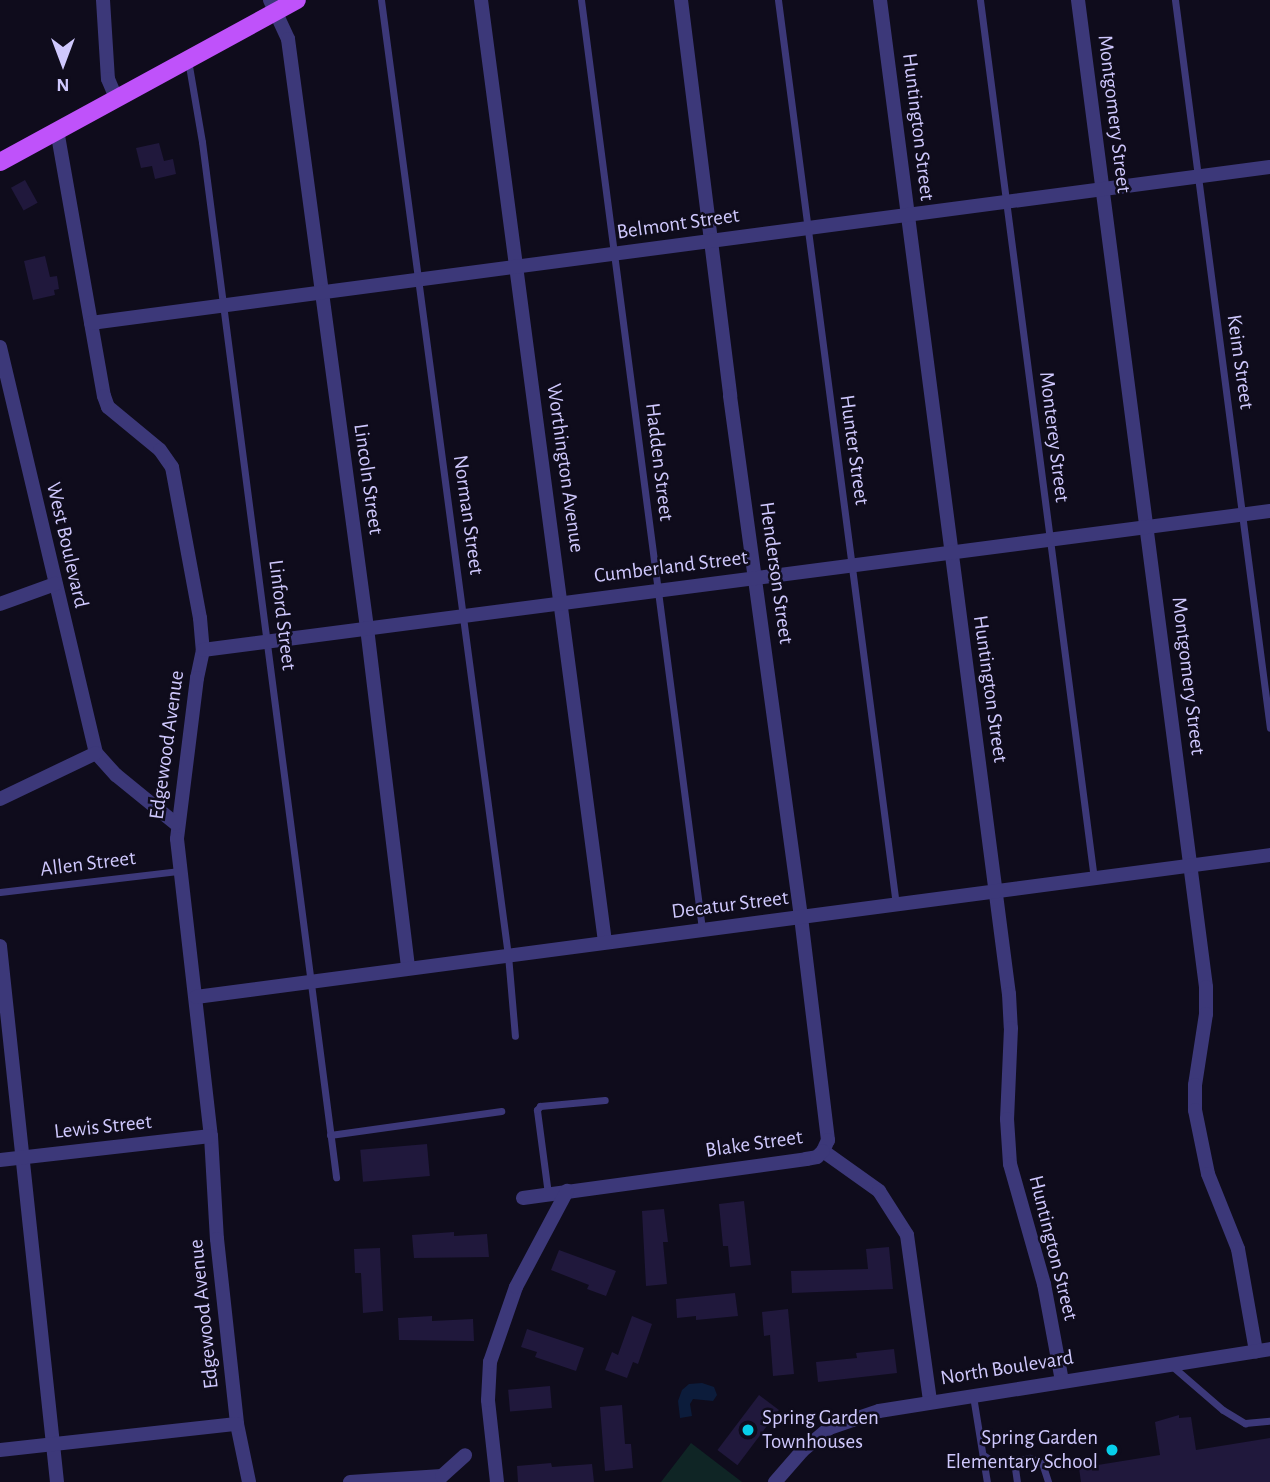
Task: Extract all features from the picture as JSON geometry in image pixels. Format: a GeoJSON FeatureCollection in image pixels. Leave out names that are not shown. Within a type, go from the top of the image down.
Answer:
{"type":"FeatureCollection","features":[{"type":"Feature","properties":{"kind":"main road"},"geometry":{"type":"LineString","coordinates":[[0,162],[188,59],[273,6],[298,0]]}},
{"type":"Feature","properties":{"kind":"street"},"geometry":{"type":"LineString","coordinates":[[103,0],[108,79],[116,98]]}},
{"type":"Feature","properties":{"kind":"street","name":"Worthington Avenue"},"geometry":{"type":"LineString","coordinates":[[481,0],[605,942]]}},
{"type":"Feature","properties":{"kind":"street","name":"Henderson Street"},"geometry":{"type":"LineString","coordinates":[[681,0],[801,917],[828,1140],[823,1151]]}},
{"type":"Feature","properties":{"kind":"street","name":"Huntington Street"},"geometry":{"type":"LineString","coordinates":[[880,0],[996,892],[1011,1028],[1007,1119],[1010,1164],[1044,1284],[1062,1381]]}},
{"type":"Feature","properties":{"kind":"street","name":"Montgomery Street"},"geometry":{"type":"LineString","coordinates":[[1078,0],[1206,987],[1206,1014],[1195,1086],[1195,1110],[1208,1174],[1238,1249],[1263,1350]]}},
{"type":"Feature","properties":{"kind":"street","name":"Lincoln Street"},"geometry":{"type":"LineString","coordinates":[[273,6],[288,39],[367,628],[408,968]]}},
{"type":"Feature","properties":{"kind":"street","name":"Edgewood Avenue"},"geometry":{"type":"LineString","coordinates":[[57,130],[108,407],[160,450],[172,467],[203,650],[176,824],[211,1136],[217,1239],[237,1424],[248,1482]]}},
{"type":"Feature","properties":{"kind":"street","name":"Belmont Street"},"geometry":{"type":"LineString","coordinates":[[91,323],[1270,167]]}},
{"type":"Feature","properties":{"kind":"street","name":"West Boulevard"},"geometry":{"type":"LineString","coordinates":[[0,347],[96,753]]}},
{"type":"Feature","properties":{"kind":"street","name":"Cumberland Street"},"geometry":{"type":"LineString","coordinates":[[203,650],[1270,510]]}},
{"type":"Feature","properties":{"kind":"street"},"geometry":{"type":"LineString","coordinates":[[0,604],[55,584]]}},
{"type":"Feature","properties":{"kind":"street"},"geometry":{"type":"LineString","coordinates":[[0,799],[96,753],[116,775],[176,824]]}},
{"type":"Feature","properties":{"kind":"street","name":"Decatur Street"},"geometry":{"type":"LineString","coordinates":[[195,997],[1270,855]]}},
{"type":"Feature","properties":{"kind":"street"},"geometry":{"type":"LineString","coordinates":[[0,946],[57,1482]]}},
{"type":"Feature","properties":{"kind":"street","name":"Lewis Street"},"geometry":{"type":"LineString","coordinates":[[0,1160],[211,1136]]}},
{"type":"Feature","properties":{"kind":"street","name":"Blake Street"},"geometry":{"type":"LineString","coordinates":[[523,1198],[806,1159],[817,1157],[823,1151],[879,1191],[907,1235],[930,1401]]}},
{"type":"Feature","properties":{"kind":"street"},"geometry":{"type":"LineString","coordinates":[[497,1482],[488,1400],[490,1363],[516,1287],[567,1191]]}},
{"type":"Feature","properties":{"kind":"street","name":"North Boulevard"},"geometry":{"type":"LineString","coordinates":[[778,1481],[802,1451],[829,1428],[879,1411],[1263,1350]]}},
{"type":"Feature","properties":{"kind":"street"},"geometry":{"type":"LineString","coordinates":[[0,1450],[237,1424]]}},
{"type":"Feature","properties":{"kind":"street"},"geometry":{"type":"LineString","coordinates":[[350,1482],[443,1476],[465,1455]]}},
{"type":"Feature","properties":{"kind":"lane","name":"Norman Street"},"geometry":{"type":"LineString","coordinates":[[381,0],[508,955],[515,1036]]}},
{"type":"Feature","properties":{"kind":"lane","name":"Hadden Street"},"geometry":{"type":"LineString","coordinates":[[581,0],[702,929]]}},
{"type":"Feature","properties":{"kind":"lane","name":"Hunter Street"},"geometry":{"type":"LineString","coordinates":[[778,0],[896,905]]}},
{"type":"Feature","properties":{"kind":"lane","name":"Monterey Street"},"geometry":{"type":"LineString","coordinates":[[980,0],[1094,879]]}},
{"type":"Feature","properties":{"kind":"lane","name":"Keim Street"},"geometry":{"type":"LineString","coordinates":[[1175,0],[1270,728]]}},
{"type":"Feature","properties":{"kind":"lane","name":"Linford Street"},"geometry":{"type":"LineString","coordinates":[[188,59],[202,142],[268,641],[335,1177]]}},
{"type":"Feature","properties":{"kind":"lane","name":"Allen Street"},"geometry":{"type":"LineString","coordinates":[[0,892],[181,871]]}},
{"type":"Feature","properties":{"kind":"lane"},"geometry":{"type":"LineString","coordinates":[[548,1194],[537,1110],[540,1106],[606,1101]]}},
{"type":"Feature","properties":{"kind":"lane"},"geometry":{"type":"LineString","coordinates":[[330,1135],[501,1111]]}},
{"type":"Feature","properties":{"kind":"lane"},"geometry":{"type":"LineString","coordinates":[[1170,1364],[1223,1410],[1245,1423],[1270,1421]]}},
{"type":"Feature","properties":{"kind":"lane"},"geometry":{"type":"LineString","coordinates":[[973,1396],[986,1482]]}},
{"type":"Feature","properties":{"kind":"lane"},"geometry":{"type":"LineString","coordinates":[[984,1455],[996,1463],[1030,1458],[1042,1463],[1048,1482]]}},
{"type":"Feature","properties":{"kind":"lane"},"geometry":{"type":"LineString","coordinates":[[1014,1461],[1017,1482]]}},
{"type":"Feature","properties":{"kind":"green space"},"geometry":{"type":"Polygon","coordinates":[[[691,1443],[721,1466],[742,1482],[661,1482],[691,1443]]]}},
{"type":"Feature","properties":{"kind":"water"},"geometry":{"type":"Polygon","coordinates":[[[702,1383],[714,1387],[717,1395],[713,1401],[693,1399],[690,1404],[692,1416],[680,1418],[678,1401],[682,1390],[689,1384],[702,1383]]]}},
{"type":"Feature","properties":{"kind":"building"},"geometry":{"type":"Polygon","coordinates":[[[159,143],[164,161],[173,159],[176,174],[155,179],[152,166],[141,168],[136,148],[159,143]]]}},
{"type":"Feature","properties":{"kind":"building"},"geometry":{"type":"Polygon","coordinates":[[[25,180],[38,203],[24,210],[11,188],[25,180]]]}},
{"type":"Feature","properties":{"kind":"building"},"geometry":{"type":"Polygon","coordinates":[[[45,256],[50,277],[57,276],[59,289],[54,290],[55,295],[33,300],[24,261],[45,256]]]}},
{"type":"Feature","properties":{"kind":"building"},"geometry":{"type":"Polygon","coordinates":[[[427,1144],[430,1176],[363,1182],[360,1150],[427,1144]]]}},
{"type":"Feature","properties":{"kind":"building"},"geometry":{"type":"Polygon","coordinates":[[[744,1201],[751,1265],[730,1267],[728,1246],[723,1246],[719,1204],[744,1201]]]}},
{"type":"Feature","properties":{"kind":"building"},"geometry":{"type":"Polygon","coordinates":[[[664,1209],[668,1242],[663,1242],[667,1284],[646,1286],[642,1211],[664,1209]]]}},
{"type":"Feature","properties":{"kind":"building"},"geometry":{"type":"Polygon","coordinates":[[[454,1232],[454,1236],[487,1234],[489,1257],[414,1258],[412,1235],[454,1232]]]}},
{"type":"Feature","properties":{"kind":"building"},"geometry":{"type":"Polygon","coordinates":[[[889,1247],[893,1289],[792,1293],[791,1271],[868,1269],[866,1249],[889,1247]]]}},
{"type":"Feature","properties":{"kind":"building"},"geometry":{"type":"Polygon","coordinates":[[[380,1248],[383,1311],[363,1313],[361,1273],[355,1273],[354,1249],[380,1248]]]}},
{"type":"Feature","properties":{"kind":"building"},"geometry":{"type":"Polygon","coordinates":[[[559,1250],[616,1271],[606,1296],[587,1289],[589,1285],[551,1270],[559,1250]]]}},
{"type":"Feature","properties":{"kind":"building"},"geometry":{"type":"Polygon","coordinates":[[[735,1293],[738,1316],[696,1320],[696,1316],[677,1318],[676,1299],[735,1293]]]}},
{"type":"Feature","properties":{"kind":"building"},"geometry":{"type":"Polygon","coordinates":[[[788,1309],[794,1374],[773,1376],[770,1335],[764,1336],[762,1312],[788,1309]]]}},
{"type":"Feature","properties":{"kind":"building"},"geometry":{"type":"Polygon","coordinates":[[[432,1316],[432,1321],[473,1319],[474,1341],[399,1340],[398,1318],[432,1316]]]}},
{"type":"Feature","properties":{"kind":"building"},"geometry":{"type":"Polygon","coordinates":[[[632,1316],[652,1324],[638,1364],[633,1362],[627,1378],[605,1370],[612,1352],[618,1355],[632,1316]]]}},
{"type":"Feature","properties":{"kind":"building"},"geometry":{"type":"Polygon","coordinates":[[[527,1329],[584,1348],[576,1371],[535,1357],[537,1352],[521,1347],[527,1329]]]}},
{"type":"Feature","properties":{"kind":"building"},"geometry":{"type":"Polygon","coordinates":[[[894,1349],[897,1373],[818,1382],[816,1362],[857,1358],[856,1353],[894,1349]]]}},
{"type":"Feature","properties":{"kind":"building"},"geometry":{"type":"Polygon","coordinates":[[[550,1386],[552,1408],[510,1412],[508,1390],[550,1386]]]}},
{"type":"Feature","properties":{"kind":"building","name":"Spring Garden Townhouses"},"geometry":{"type":"Polygon","coordinates":[[[759,1395],[779,1410],[737,1465],[717,1450],[759,1395]]]}},
{"type":"Feature","properties":{"kind":"building"},"geometry":{"type":"Polygon","coordinates":[[[622,1405],[625,1444],[631,1444],[633,1468],[605,1471],[600,1407],[622,1405]]]}},
{"type":"Feature","properties":{"kind":"building"},"geometry":{"type":"Polygon","coordinates":[[[1179,1415],[1179,1418],[1191,1417],[1196,1450],[1270,1438],[1270,1482],[1081,1482],[1079,1468],[1160,1455],[1155,1422],[1179,1415]]]}},
{"type":"Feature","properties":{"kind":"building"},"geometry":{"type":"Polygon","coordinates":[[[551,1463],[552,1467],[592,1464],[594,1482],[518,1482],[517,1466],[551,1463]]]}},
{"type":"Feature","properties":{"kind":"place","name":"Spring Garden Townhouses"},"geometry":{"type":"Point","coordinates":[748,1430]}},
{"type":"Feature","properties":{"kind":"place","name":"Spring Garden Elementary School"},"geometry":{"type":"Point","coordinates":[1112,1450]}}]}
